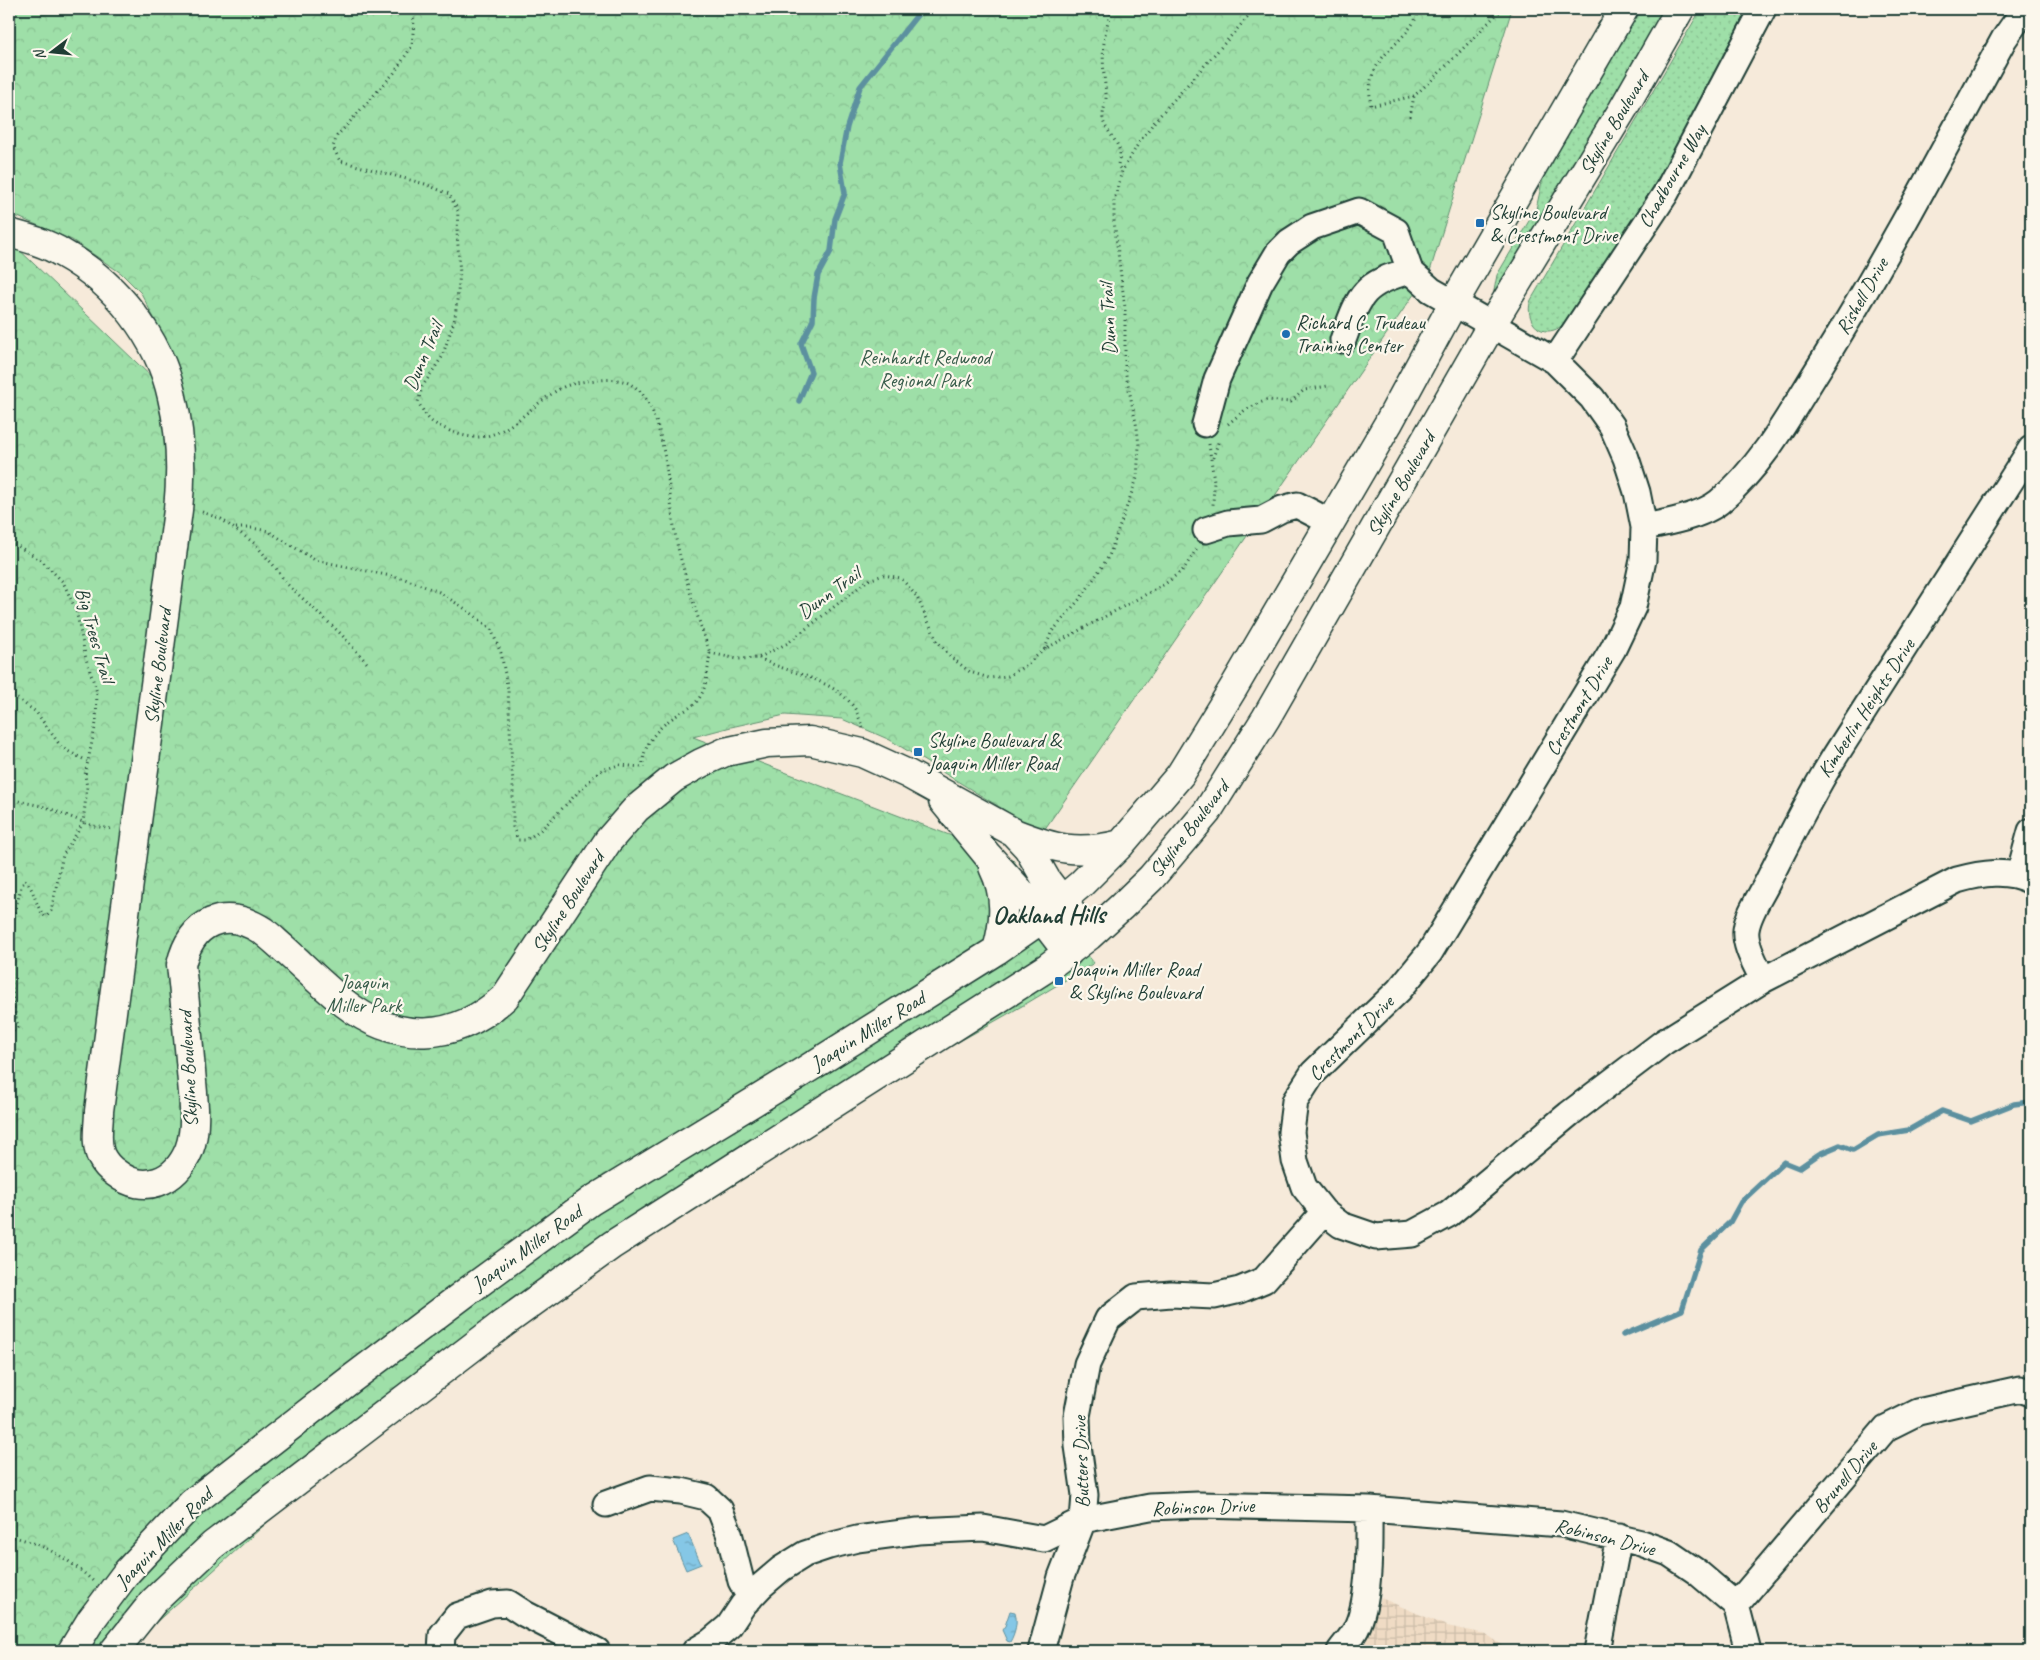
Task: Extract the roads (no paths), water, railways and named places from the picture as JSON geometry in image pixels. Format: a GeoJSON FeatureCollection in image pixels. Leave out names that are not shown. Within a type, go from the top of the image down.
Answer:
{"type":"FeatureCollection","features":[{"type":"Feature","properties":{"kind":"main road","name":"Skyline Boulevard"},"geometry":{"type":"LineString","coordinates":[[1041,918],[1081,884],[1121,844],[1180,775],[1234,687],[1388,424],[1453,304],[1624,9]]}},
{"type":"Feature","properties":{"kind":"main road","name":"Skyline Boulevard"},"geometry":{"type":"LineString","coordinates":[[932,788],[1068,952],[1089,936],[1151,878],[1207,812],[1266,718],[1492,324],[1623,109],[1680,9]]}},
{"type":"Feature","properties":{"kind":"main road","name":"Skyline Boulevard"},"geometry":{"type":"LineString","coordinates":[[9,233],[41,243],[79,263],[113,292],[128,309],[158,355],[172,395],[176,417],[181,480],[178,510],[100,1111],[98,1139],[101,1156],[110,1168],[124,1179],[138,1184],[151,1184],[163,1180],[174,1173],[190,1148],[194,1100],[181,965],[184,950],[198,930],[218,919],[231,918],[245,922],[264,932],[358,1013],[395,1029],[416,1033],[454,1029],[492,1009],[505,997],[608,841],[636,809],[674,778],[725,752],[788,741],[810,741],[862,753],[908,774],[1013,832],[1028,848],[1062,901],[1089,936]]}},
{"type":"Feature","properties":{"kind":"main road"},"geometry":{"type":"LineString","coordinates":[[1013,832],[1058,848],[1073,850],[1104,848],[1121,844]]}},
{"type":"Feature","properties":{"kind":"main road"},"geometry":{"type":"LineString","coordinates":[[988,856],[1002,892],[1004,908],[997,950]]}},
{"type":"Feature","properties":{"kind":"main road","name":"Joaquin Miller Road"},"geometry":{"type":"LineString","coordinates":[[72,1651],[91,1620],[127,1572],[192,1503],[468,1291],[591,1201],[997,950],[1041,918]]}},
{"type":"Feature","properties":{"kind":"main road","name":"Joaquin Miller Road"},"geometry":{"type":"LineString","coordinates":[[114,1651],[154,1601],[213,1545],[504,1322],[612,1245],[1048,967],[1068,952]]}},
{"type":"Feature","properties":{"kind":"street","name":"Chadbourne Way"},"geometry":{"type":"LineString","coordinates":[[1555,362],[1666,193],[1763,9]]}},
{"type":"Feature","properties":{"kind":"street","name":"Rishell Drive"},"geometry":{"type":"LineString","coordinates":[[1644,527],[1678,521],[1717,504],[1754,468],[1862,298],[2004,38],[2025,9]]}},
{"type":"Feature","properties":{"kind":"street"},"geometry":{"type":"LineString","coordinates":[[1218,427],[1217,379],[1260,283],[1278,254],[1289,242],[1312,227],[1359,211],[1396,231],[1410,271],[1385,277],[1366,290],[1353,311],[1343,340]]}},
{"type":"Feature","properties":{"kind":"street","name":"Crestmont Drive"},"geometry":{"type":"LineString","coordinates":[[1410,271],[1431,290],[1453,304],[1492,324],[1555,362],[1592,398],[1612,426],[1626,458],[1637,492],[1644,527],[1642,560],[1633,607],[1613,649],[1435,944],[1399,990],[1313,1073],[1295,1101],[1291,1132],[1295,1161],[1304,1187],[1324,1212],[1341,1225],[1376,1237],[1412,1234],[1449,1214],[1570,1114],[1664,1042],[1763,980],[1957,880],[1981,874],[2025,878]]}},
{"type":"Feature","properties":{"kind":"street","name":"Kimberlin Heights Drive"},"geometry":{"type":"LineString","coordinates":[[1763,980],[1746,940],[1746,930],[1749,919],[1772,873],[1825,772],[2031,449]]}},
{"type":"Feature","properties":{"kind":"street"},"geometry":{"type":"LineString","coordinates":[[1206,530],[1228,523],[1261,520],[1282,509],[1297,505],[1330,522]]}},
{"type":"Feature","properties":{"kind":"street"},"geometry":{"type":"LineString","coordinates":[[2025,878],[2031,831]]}},
{"type":"Feature","properties":{"kind":"street","name":"Butters Drive"},"geometry":{"type":"LineString","coordinates":[[1041,1651],[1061,1577],[1083,1520],[1084,1496],[1078,1446],[1077,1416],[1087,1364],[1108,1319],[1136,1297],[1171,1294],[1214,1296],[1240,1290],[1264,1280],[1324,1212]]}},
{"type":"Feature","properties":{"kind":"street","name":"Brunell Drive"},"geometry":{"type":"LineString","coordinates":[[1736,1605],[1886,1428],[1918,1412],[2020,1389],[2031,1393]]}},
{"type":"Feature","properties":{"kind":"street"},"geometry":{"type":"LineString","coordinates":[[606,1504],[650,1488],[706,1497],[720,1510],[729,1533],[741,1581],[750,1598]]}},
{"type":"Feature","properties":{"kind":"street","name":"Robinson Drive"},"geometry":{"type":"LineString","coordinates":[[695,1651],[710,1642],[729,1626],[743,1605],[782,1569],[805,1554],[857,1539],[918,1531],[983,1528],[1044,1539],[1083,1520],[1150,1507],[1198,1505],[1369,1509],[1561,1524],[1619,1537],[1669,1553],[1697,1572],[1736,1605]]}},
{"type":"Feature","properties":{"kind":"street"},"geometry":{"type":"LineString","coordinates":[[1340,1651],[1356,1628],[1366,1591],[1369,1509]]}},
{"type":"Feature","properties":{"kind":"street"},"geometry":{"type":"LineString","coordinates":[[1597,1651],[1619,1537]]}},
{"type":"Feature","properties":{"kind":"street"},"geometry":{"type":"LineString","coordinates":[[441,1651],[442,1635],[457,1616],[492,1604],[508,1603],[540,1622],[597,1651]]}},
{"type":"Feature","properties":{"kind":"street"},"geometry":{"type":"LineString","coordinates":[[1736,1605],[1748,1651]]}},
{"type":"Feature","properties":{"kind":"water"},"geometry":{"type":"Polygon","coordinates":[[[688,1534],[701,1564],[686,1570],[673,1540],[688,1534]]]}},
{"type":"Feature","properties":{"kind":"water"},"geometry":{"type":"Polygon","coordinates":[[[1010,1611],[1015,1612],[1016,1624],[1010,1642],[1007,1641],[1002,1630],[1010,1611]]]}},
{"type":"Feature","properties":{"kind":"waterway"},"geometry":{"type":"LineString","coordinates":[[799,401],[811,372],[801,344],[813,320],[818,275],[831,251],[835,219],[845,193],[840,163],[847,127],[860,87],[922,9]]}},
{"type":"Feature","properties":{"kind":"waterway"},"geometry":{"type":"LineString","coordinates":[[1623,1335],[1682,1310],[1701,1250],[1730,1222],[1741,1202],[1784,1162],[1799,1168],[1819,1154],[1840,1145],[1853,1150],[1878,1135],[1909,1130],[1942,1111],[1971,1121],[2014,1104],[2031,1102]]}},
{"type":"Feature","properties":{"kind":"place","name":"Skyline Boulevard & Crestmont Drive"},"geometry":{"type":"Point","coordinates":[1480,223]}},
{"type":"Feature","properties":{"kind":"place","name":"Richard C. Trudeau Training Center"},"geometry":{"type":"Point","coordinates":[1286,334]}},
{"type":"Feature","properties":{"kind":"place","name":"Skyline Boulevard & Joaquin Miller Road"},"geometry":{"type":"Point","coordinates":[918,752]}},
{"type":"Feature","properties":{"kind":"place","name":"Joaquin Miller Road & Skyline Boulevard"},"geometry":{"type":"Point","coordinates":[1059,981]}},
{"type":"Feature","properties":{"kind":"district","name":"Oakland Hills"},"geometry":{"type":"Point","coordinates":[1049,915]}},
{"type":"Feature","properties":{"kind":"park label","name":"Reinhardt Redwood Regional Park"},"geometry":{"type":"Point","coordinates":[925,368]}},
{"type":"Feature","properties":{"kind":"park label","name":"Joaquin Miller Park"},"geometry":{"type":"Point","coordinates":[364,994]}}]}
